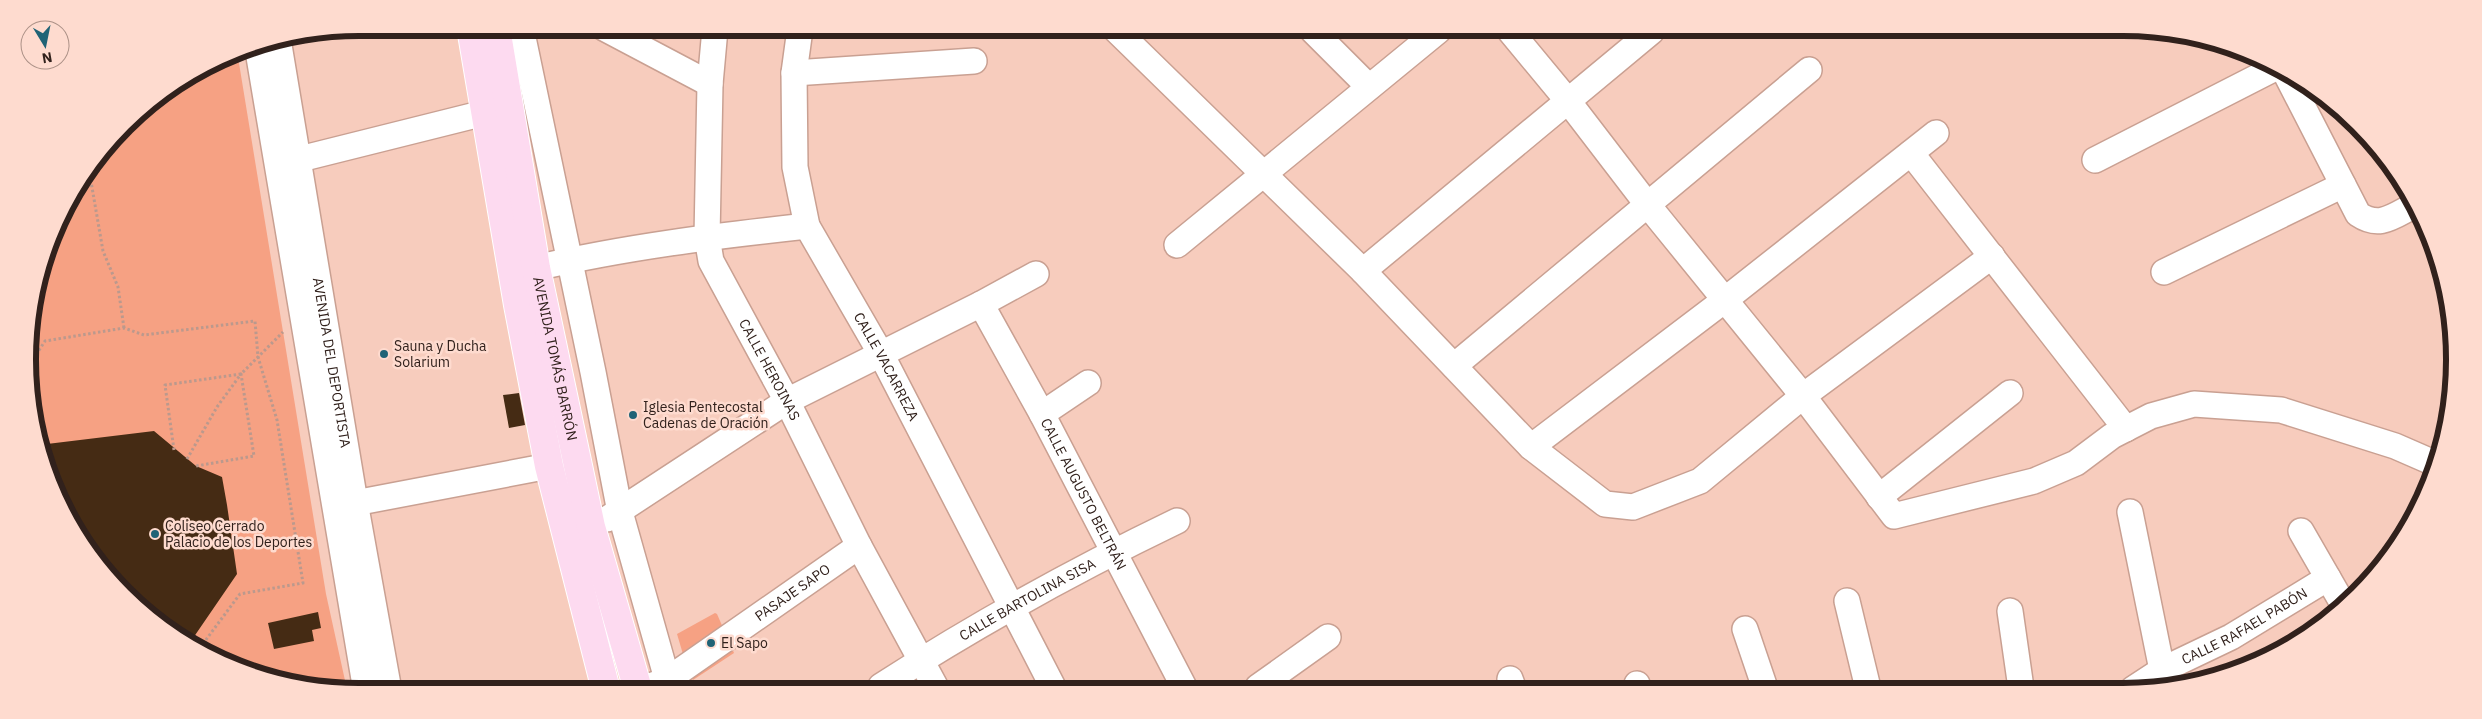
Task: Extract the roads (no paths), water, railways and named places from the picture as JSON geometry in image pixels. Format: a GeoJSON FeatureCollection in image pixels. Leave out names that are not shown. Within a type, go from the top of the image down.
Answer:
{"type":"FeatureCollection","features":[{"type":"Feature","properties":{"kind":"main road","name":"AVENIDA TOMÁS BARRÓN"},"geometry":{"type":"LineString","coordinates":[[474,36],[497,111],[536,268],[591,527],[636,683]]}},
{"type":"Feature","properties":{"kind":"main road","name":"AVENIDA TOMÁS BARRÓN"},"geometry":{"type":"LineString","coordinates":[[496,36],[497,111],[548,466],[604,683]]}},
{"type":"Feature","properties":{"kind":"street"},"geometry":{"type":"LineString","coordinates":[[523,36],[620,512],[662,683]]}},
{"type":"Feature","properties":{"kind":"street"},"geometry":{"type":"LineString","coordinates":[[619,36],[710,84]]}},
{"type":"Feature","properties":{"kind":"street","name":"CALLE HEROINAS"},"geometry":{"type":"LineString","coordinates":[[715,36],[710,84],[707,237],[711,261],[787,401],[859,546],[934,683]]}},
{"type":"Feature","properties":{"kind":"street","name":"CALLE VACARREZA"},"geometry":{"type":"LineString","coordinates":[[799,36],[794,73],[796,167],[807,226],[881,354],[1013,606],[1051,683]]}},
{"type":"Feature","properties":{"kind":"street"},"geometry":{"type":"LineString","coordinates":[[1122,36],[1363,271],[1532,447],[1605,504],[1633,507],[1700,481],[1803,396],[1992,256]]}},
{"type":"Feature","properties":{"kind":"street"},"geometry":{"type":"LineString","coordinates":[[1318,36],[1369,86]]}},
{"type":"Feature","properties":{"kind":"street"},"geometry":{"type":"LineString","coordinates":[[1177,245],[1432,36]]}},
{"type":"Feature","properties":{"kind":"street"},"geometry":{"type":"LineString","coordinates":[[1513,36],[1568,101],[1647,204],[1803,396],[1894,516],[2034,481],[2076,463],[2112,436],[2151,416],[2194,404],[2280,410],[2395,446],[2430,461]]}},
{"type":"Feature","properties":{"kind":"street"},"geometry":{"type":"LineString","coordinates":[[1363,271],[1646,36]]}},
{"type":"Feature","properties":{"kind":"street","name":"AVENIDA DEL DEPORTISTA"},"geometry":{"type":"LineString","coordinates":[[279,46],[305,327],[388,683]]}},
{"type":"Feature","properties":{"kind":"street","name":"AVENIDA DEL DEPORTISTA"},"geometry":{"type":"LineString","coordinates":[[259,52],[288,162],[345,505],[365,683]]}},
{"type":"Feature","properties":{"kind":"street"},"geometry":{"type":"LineString","coordinates":[[794,73],[974,61]]}},
{"type":"Feature","properties":{"kind":"street"},"geometry":{"type":"LineString","coordinates":[[1454,366],[1809,70]]}},
{"type":"Feature","properties":{"kind":"street"},"geometry":{"type":"LineString","coordinates":[[2095,160],[2268,72]]}},
{"type":"Feature","properties":{"kind":"street"},"geometry":{"type":"LineString","coordinates":[[2291,85],[2358,214],[2367,220],[2380,222],[2407,208]]}},
{"type":"Feature","properties":{"kind":"street"},"geometry":{"type":"LineString","coordinates":[[288,162],[497,111]]}},
{"type":"Feature","properties":{"kind":"street"},"geometry":{"type":"LineString","coordinates":[[1532,447],[1726,299],[1936,133]]}},
{"type":"Feature","properties":{"kind":"street"},"geometry":{"type":"LineString","coordinates":[[1911,153],[2126,429]]}},
{"type":"Feature","properties":{"kind":"street"},"geometry":{"type":"LineString","coordinates":[[2164,272],[2343,185]]}},
{"type":"Feature","properties":{"kind":"street"},"geometry":{"type":"LineString","coordinates":[[536,268],[570,260],[707,237],[807,226]]}},
{"type":"Feature","properties":{"kind":"street"},"geometry":{"type":"LineString","coordinates":[[591,527],[620,512],[787,401],[982,304],[1036,274]]}},
{"type":"Feature","properties":{"kind":"street","name":"CALLE AUGUSTO BELTRÁN"},"geometry":{"type":"LineString","coordinates":[[982,304],[1042,414],[1182,683]]}},
{"type":"Feature","properties":{"kind":"street"},"geometry":{"type":"LineString","coordinates":[[1042,414],[1088,384]]}},
{"type":"Feature","properties":{"kind":"street"},"geometry":{"type":"LineString","coordinates":[[1879,497],[2010,393]]}},
{"type":"Feature","properties":{"kind":"street"},"geometry":{"type":"LineString","coordinates":[[345,505],[548,466]]}},
{"type":"Feature","properties":{"kind":"street"},"geometry":{"type":"LineString","coordinates":[[2130,512],[2162,670]]}},
{"type":"Feature","properties":{"kind":"street","name":"CALLE BARTOLINA SISA"},"geometry":{"type":"LineString","coordinates":[[886,683],[1013,606],[1177,521]]}},
{"type":"Feature","properties":{"kind":"street"},"geometry":{"type":"LineString","coordinates":[[2301,531],[2340,599]]}},
{"type":"Feature","properties":{"kind":"street","name":"PASAJE SAPO"},"geometry":{"type":"LineString","coordinates":[[663,683],[859,546]]}},
{"type":"Feature","properties":{"kind":"street","name":"CALLE RAFAEL PABÓN"},"geometry":{"type":"LineString","coordinates":[[2144,682],[2162,670],[2231,638],[2328,578]]}},
{"type":"Feature","properties":{"kind":"street"},"geometry":{"type":"LineString","coordinates":[[1848,600],[1867,683]]}},
{"type":"Feature","properties":{"kind":"street"},"geometry":{"type":"LineString","coordinates":[[2010,611],[2020,683]]}},
{"type":"Feature","properties":{"kind":"street"},"geometry":{"type":"LineString","coordinates":[[1745,629],[1763,683]]}},
{"type":"Feature","properties":{"kind":"street"},"geometry":{"type":"LineString","coordinates":[[1264,683],[1328,637]]}},
{"type":"Feature","properties":{"kind":"place","name":"Sauna y Ducha Solarium"},"geometry":{"type":"Point","coordinates":[384,354]}},
{"type":"Feature","properties":{"kind":"place","name":"Iglesia Pentecostal Cadenas de Oración"},"geometry":{"type":"Point","coordinates":[633,415]}},
{"type":"Feature","properties":{"kind":"place","name":"Coliseo Cerrado Palacio de los Deportes"},"geometry":{"type":"Point","coordinates":[155,534]}},
{"type":"Feature","properties":{"kind":"place","name":"El Sapo"},"geometry":{"type":"Point","coordinates":[711,643]}}]}
